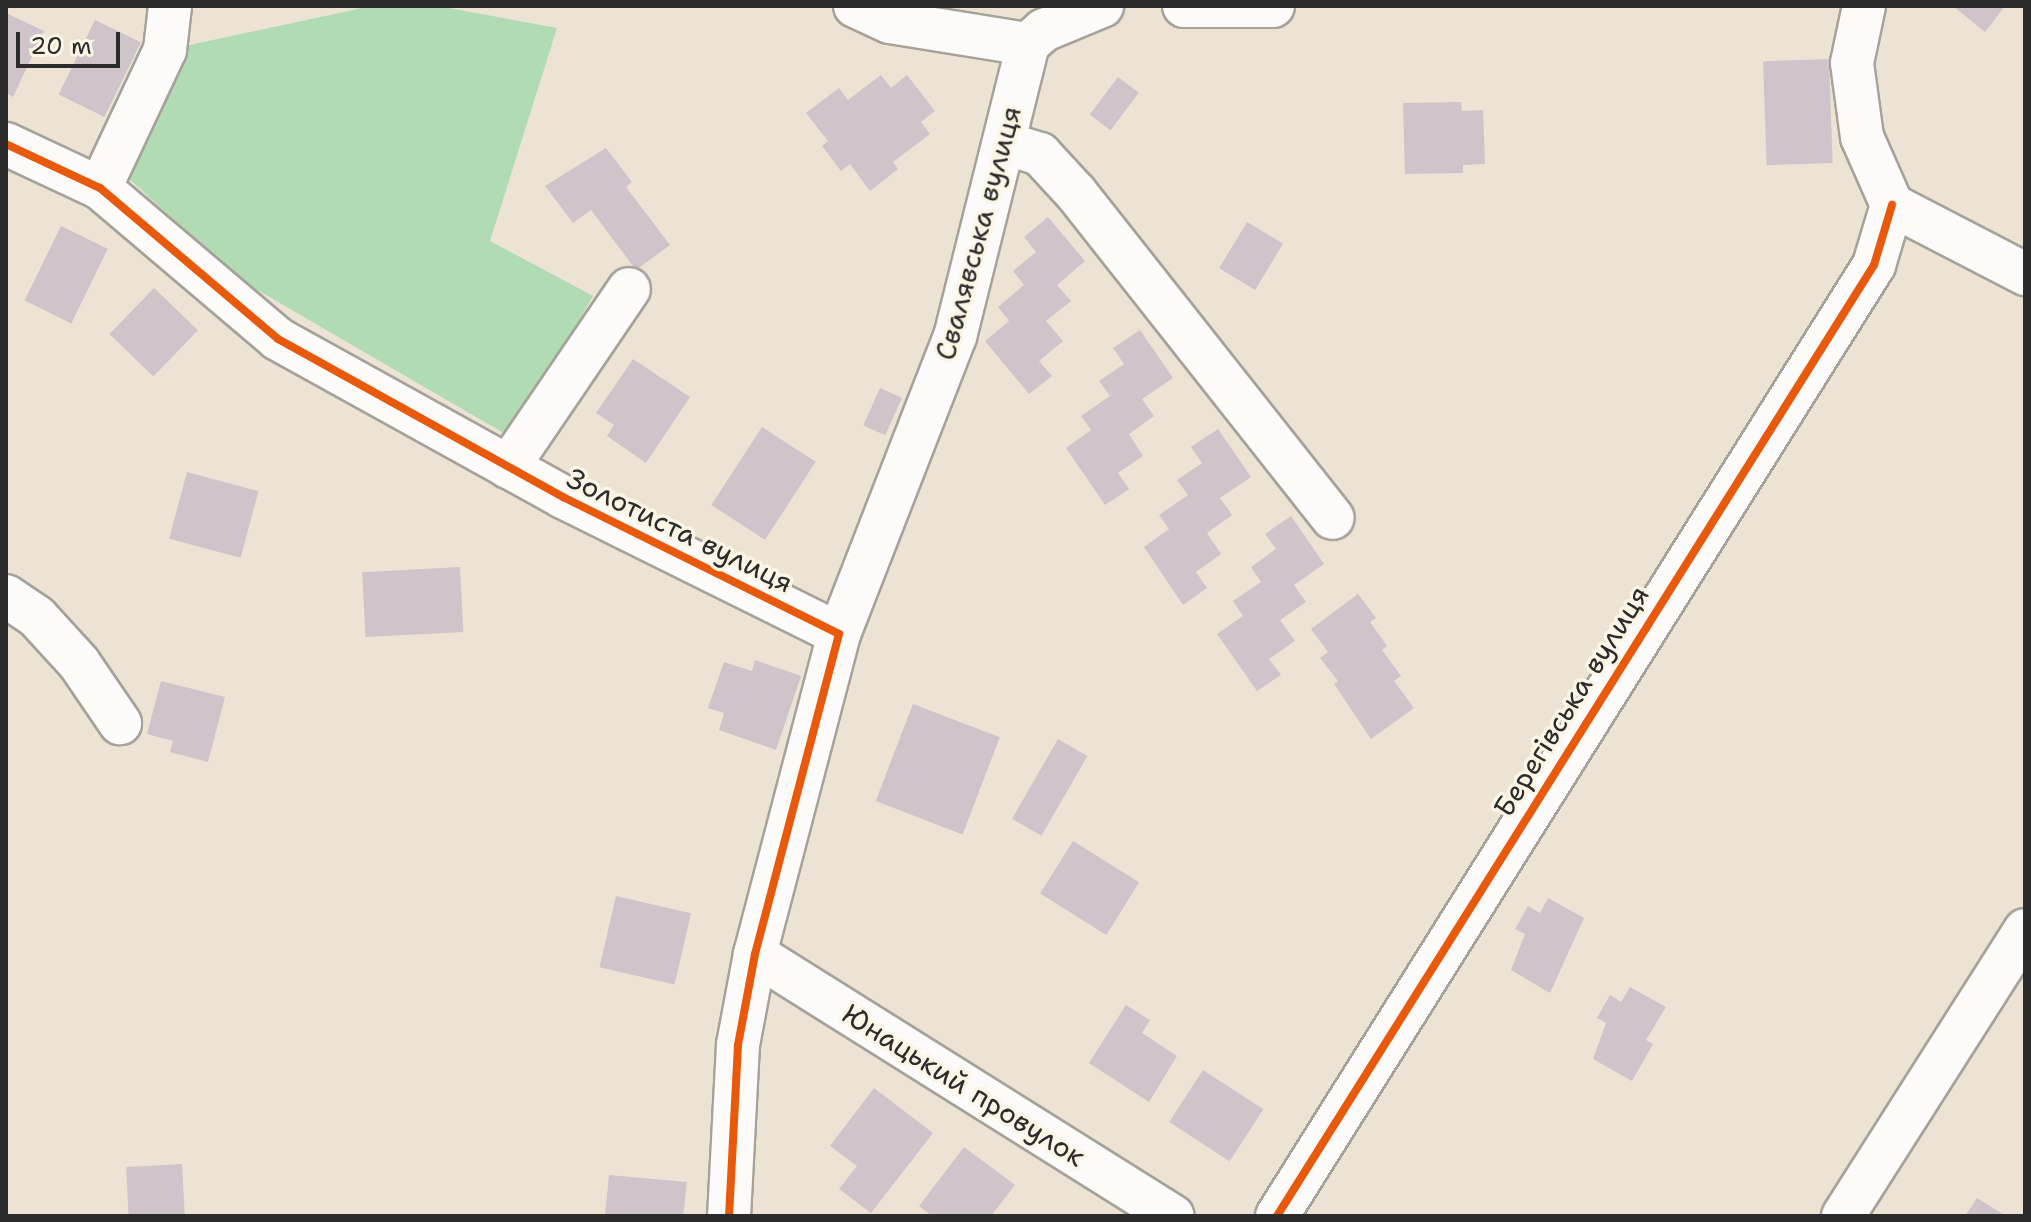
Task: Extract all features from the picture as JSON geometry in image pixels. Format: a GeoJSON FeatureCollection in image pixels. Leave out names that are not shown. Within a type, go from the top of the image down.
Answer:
{"type":"FeatureCollection","features":[{"type":"Feature","properties":{"kind":"street"},"geometry":{"type":"LineString","coordinates":[[100,188],[165,50],[170,6]]}},
{"type":"Feature","properties":{"kind":"street"},"geometry":{"type":"LineString","coordinates":[[855,6],[890,22],[1028,44],[1044,30],[1102,6]]}},
{"type":"Feature","properties":{"kind":"street"},"geometry":{"type":"LineString","coordinates":[[1184,6],[1273,6]]}},
{"type":"Feature","properties":{"kind":"street"},"geometry":{"type":"LineString","coordinates":[[1864,6],[1852,63],[1862,137],[1892,205],[2025,274]]}},
{"type":"Feature","properties":{"kind":"street","name":"Свалявська вулиця"},"geometry":{"type":"LineString","coordinates":[[839,634],[955,337],[1028,44]]}},
{"type":"Feature","properties":{"kind":"street"},"geometry":{"type":"LineString","coordinates":[[1004,143],[1040,154],[1076,193],[1333,518]]}},
{"type":"Feature","properties":{"kind":"street","name":"Золотиста вулиця"},"geometry":{"type":"LineString","coordinates":[[6,144],[100,188],[278,339],[508,467],[839,634]]}},
{"type":"Feature","properties":{"kind":"street","name":"Берегівська вулиця"},"geometry":{"type":"LineString","coordinates":[[1277,1216],[1874,265],[1892,205]]}},
{"type":"Feature","properties":{"kind":"street"},"geometry":{"type":"LineString","coordinates":[[508,467],[629,289]]}},
{"type":"Feature","properties":{"kind":"street"},"geometry":{"type":"LineString","coordinates":[[6,596],[37,617],[79,663],[120,723]]}},
{"type":"Feature","properties":{"kind":"street"},"geometry":{"type":"LineString","coordinates":[[729,1216],[738,1045],[755,954],[839,634]]}},
{"type":"Feature","properties":{"kind":"street"},"geometry":{"type":"LineString","coordinates":[[1843,1216],[2025,930]]}},
{"type":"Feature","properties":{"kind":"street","name":"Юнацький провулок"},"geometry":{"type":"LineString","coordinates":[[755,954],[1173,1216]]}},
{"type":"Feature","properties":{"kind":"green space"},"geometry":{"type":"Polygon","coordinates":[[[372,6],[438,6],[557,28],[490,241],[593,296],[512,438],[237,278],[126,176],[185,46],[372,6]]]}},
{"type":"Feature","properties":{"kind":"building"},"geometry":{"type":"Polygon","coordinates":[[[1953,6],[2005,6],[1985,32],[1953,6]]]}},
{"type":"Feature","properties":{"kind":"building"},"geometry":{"type":"Polygon","coordinates":[[[6,13],[44,31],[13,97],[6,93],[6,13]]]}},
{"type":"Feature","properties":{"kind":"building"},"geometry":{"type":"Polygon","coordinates":[[[95,20],[141,42],[104,117],[59,95],[95,20]]]}},
{"type":"Feature","properties":{"kind":"building"},"geometry":{"type":"Polygon","coordinates":[[[1829,59],[1833,163],[1767,165],[1763,61],[1829,59]]]}},
{"type":"Feature","properties":{"kind":"building"},"geometry":{"type":"Polygon","coordinates":[[[881,75],[891,88],[907,75],[935,111],[921,122],[930,134],[893,162],[898,169],[870,191],[850,164],[841,171],[822,146],[828,141],[806,113],[839,88],[848,100],[881,75]]]}},
{"type":"Feature","properties":{"kind":"building"},"geometry":{"type":"Polygon","coordinates":[[[1118,77],[1139,93],[1110,130],[1090,115],[1118,77]]]}},
{"type":"Feature","properties":{"kind":"building"},"geometry":{"type":"Polygon","coordinates":[[[1461,102],[1462,111],[1483,110],[1485,164],[1463,165],[1463,173],[1405,174],[1403,103],[1461,102]]]}},
{"type":"Feature","properties":{"kind":"building"},"geometry":{"type":"Polygon","coordinates":[[[606,148],[632,182],[626,187],[670,245],[636,270],[591,210],[573,223],[545,186],[606,148]]]}},
{"type":"Feature","properties":{"kind":"building"},"geometry":{"type":"Polygon","coordinates":[[[1048,217],[1085,261],[1057,285],[1071,301],[1046,321],[1063,341],[1039,361],[1052,376],[1029,394],[985,341],[1009,321],[998,307],[1024,285],[1013,271],[1036,252],[1024,237],[1048,217]]]}},
{"type":"Feature","properties":{"kind":"building"},"geometry":{"type":"Polygon","coordinates":[[[1247,222],[1283,244],[1255,290],[1219,268],[1247,222]]]}},
{"type":"Feature","properties":{"kind":"building"},"geometry":{"type":"Polygon","coordinates":[[[61,226],[108,249],[71,323],[25,301],[61,226]]]}},
{"type":"Feature","properties":{"kind":"building"},"geometry":{"type":"Polygon","coordinates":[[[154,288],[198,330],[153,376],[110,334],[154,288]]]}},
{"type":"Feature","properties":{"kind":"building"},"geometry":{"type":"Polygon","coordinates":[[[1140,330],[1173,378],[1142,399],[1154,416],[1129,434],[1143,456],[1118,473],[1129,489],[1105,505],[1066,448],[1091,430],[1081,416],[1110,396],[1099,381],[1124,364],[1113,348],[1140,330]]]}},
{"type":"Feature","properties":{"kind":"building"},"geometry":{"type":"Polygon","coordinates":[[[633,359],[690,397],[646,463],[607,436],[614,425],[596,413],[633,359]]]}},
{"type":"Feature","properties":{"kind":"building"},"geometry":{"type":"Polygon","coordinates":[[[880,388],[902,398],[885,435],[863,425],[880,388]]]}},
{"type":"Feature","properties":{"kind":"building"},"geometry":{"type":"Polygon","coordinates":[[[762,427],[816,462],[765,540],[711,505],[762,427]]]}},
{"type":"Feature","properties":{"kind":"building"},"geometry":{"type":"Polygon","coordinates":[[[1218,429],[1251,477],[1220,498],[1232,515],[1207,533],[1221,554],[1196,572],[1207,588],[1183,605],[1144,547],[1169,529],[1159,515],[1188,495],[1177,480],[1202,463],[1191,447],[1218,429]]]}},
{"type":"Feature","properties":{"kind":"building"},"geometry":{"type":"Polygon","coordinates":[[[187,472],[258,491],[241,558],[169,539],[187,472]]]}},
{"type":"Feature","properties":{"kind":"building"},"geometry":{"type":"Polygon","coordinates":[[[1291,516],[1324,564],[1294,585],[1306,602],[1280,620],[1295,641],[1269,659],[1281,675],[1257,691],[1217,634],[1243,616],[1233,601],[1261,582],[1251,567],[1276,549],[1265,534],[1291,516]]]}},
{"type":"Feature","properties":{"kind":"building"},"geometry":{"type":"Polygon","coordinates":[[[460,567],[463,632],[366,637],[362,572],[460,567]]]}},
{"type":"Feature","properties":{"kind":"building"},"geometry":{"type":"Polygon","coordinates":[[[1358,594],[1376,618],[1370,622],[1387,646],[1382,650],[1401,676],[1394,681],[1414,708],[1371,739],[1334,684],[1338,681],[1320,658],[1328,652],[1311,629],[1358,594]]]}},
{"type":"Feature","properties":{"kind":"building"},"geometry":{"type":"Polygon","coordinates":[[[755,660],[801,676],[776,750],[719,730],[724,713],[708,708],[724,662],[752,671],[755,660]]]}},
{"type":"Feature","properties":{"kind":"building"},"geometry":{"type":"Polygon","coordinates":[[[161,681],[225,697],[208,762],[170,752],[173,741],[147,734],[161,681]]]}},
{"type":"Feature","properties":{"kind":"building"},"geometry":{"type":"Polygon","coordinates":[[[913,704],[1000,737],[963,834],[876,801],[913,704]]]}},
{"type":"Feature","properties":{"kind":"building"},"geometry":{"type":"Polygon","coordinates":[[[1058,739],[1087,756],[1041,836],[1012,819],[1058,739]]]}},
{"type":"Feature","properties":{"kind":"building"},"geometry":{"type":"Polygon","coordinates":[[[1073,841],[1139,882],[1106,935],[1040,894],[1073,841]]]}},
{"type":"Feature","properties":{"kind":"building"},"geometry":{"type":"Polygon","coordinates":[[[616,896],[691,913],[675,984],[600,967],[616,896]]]}},
{"type":"Feature","properties":{"kind":"building"},"geometry":{"type":"Polygon","coordinates":[[[1548,898],[1584,918],[1550,993],[1511,970],[1525,934],[1515,929],[1528,906],[1540,913],[1548,898]]]}},
{"type":"Feature","properties":{"kind":"building"},"geometry":{"type":"Polygon","coordinates":[[[1630,987],[1666,1007],[1646,1040],[1653,1044],[1632,1081],[1593,1059],[1606,1023],[1597,1018],[1610,995],[1621,1002],[1630,987]]]}},
{"type":"Feature","properties":{"kind":"building"},"geometry":{"type":"Polygon","coordinates":[[[1126,1005],[1150,1020],[1142,1033],[1177,1056],[1149,1102],[1089,1063],[1126,1005]]]}},
{"type":"Feature","properties":{"kind":"building"},"geometry":{"type":"Polygon","coordinates":[[[1203,1070],[1263,1109],[1230,1161],[1169,1122],[1203,1070]]]}},
{"type":"Feature","properties":{"kind":"building"},"geometry":{"type":"Polygon","coordinates":[[[874,1088],[933,1133],[871,1213],[839,1189],[857,1166],[830,1146],[874,1088]]]}},
{"type":"Feature","properties":{"kind":"building"},"geometry":{"type":"Polygon","coordinates":[[[964,1147],[1015,1185],[991,1216],[932,1216],[919,1206],[964,1147]]]}},
{"type":"Feature","properties":{"kind":"building"},"geometry":{"type":"Polygon","coordinates":[[[182,1164],[185,1216],[129,1216],[126,1167],[182,1164]]]}},
{"type":"Feature","properties":{"kind":"building"},"geometry":{"type":"Polygon","coordinates":[[[609,1175],[687,1182],[683,1216],[605,1216],[609,1175]]]}},
{"type":"Feature","properties":{"kind":"building"},"geometry":{"type":"Polygon","coordinates":[[[1977,1198],[2006,1216],[1965,1216],[1977,1198]]]}},
{"type":"Feature","properties":{"kind":"cycle path"},"geometry":{"type":"LineString","coordinates":[[6,144],[100,188],[278,339],[563,497],[839,634],[755,954],[738,1045],[729,1216]]}},
{"type":"Feature","properties":{"kind":"cycle path"},"geometry":{"type":"LineString","coordinates":[[1277,1216],[1874,265],[1892,205]]}}]}
